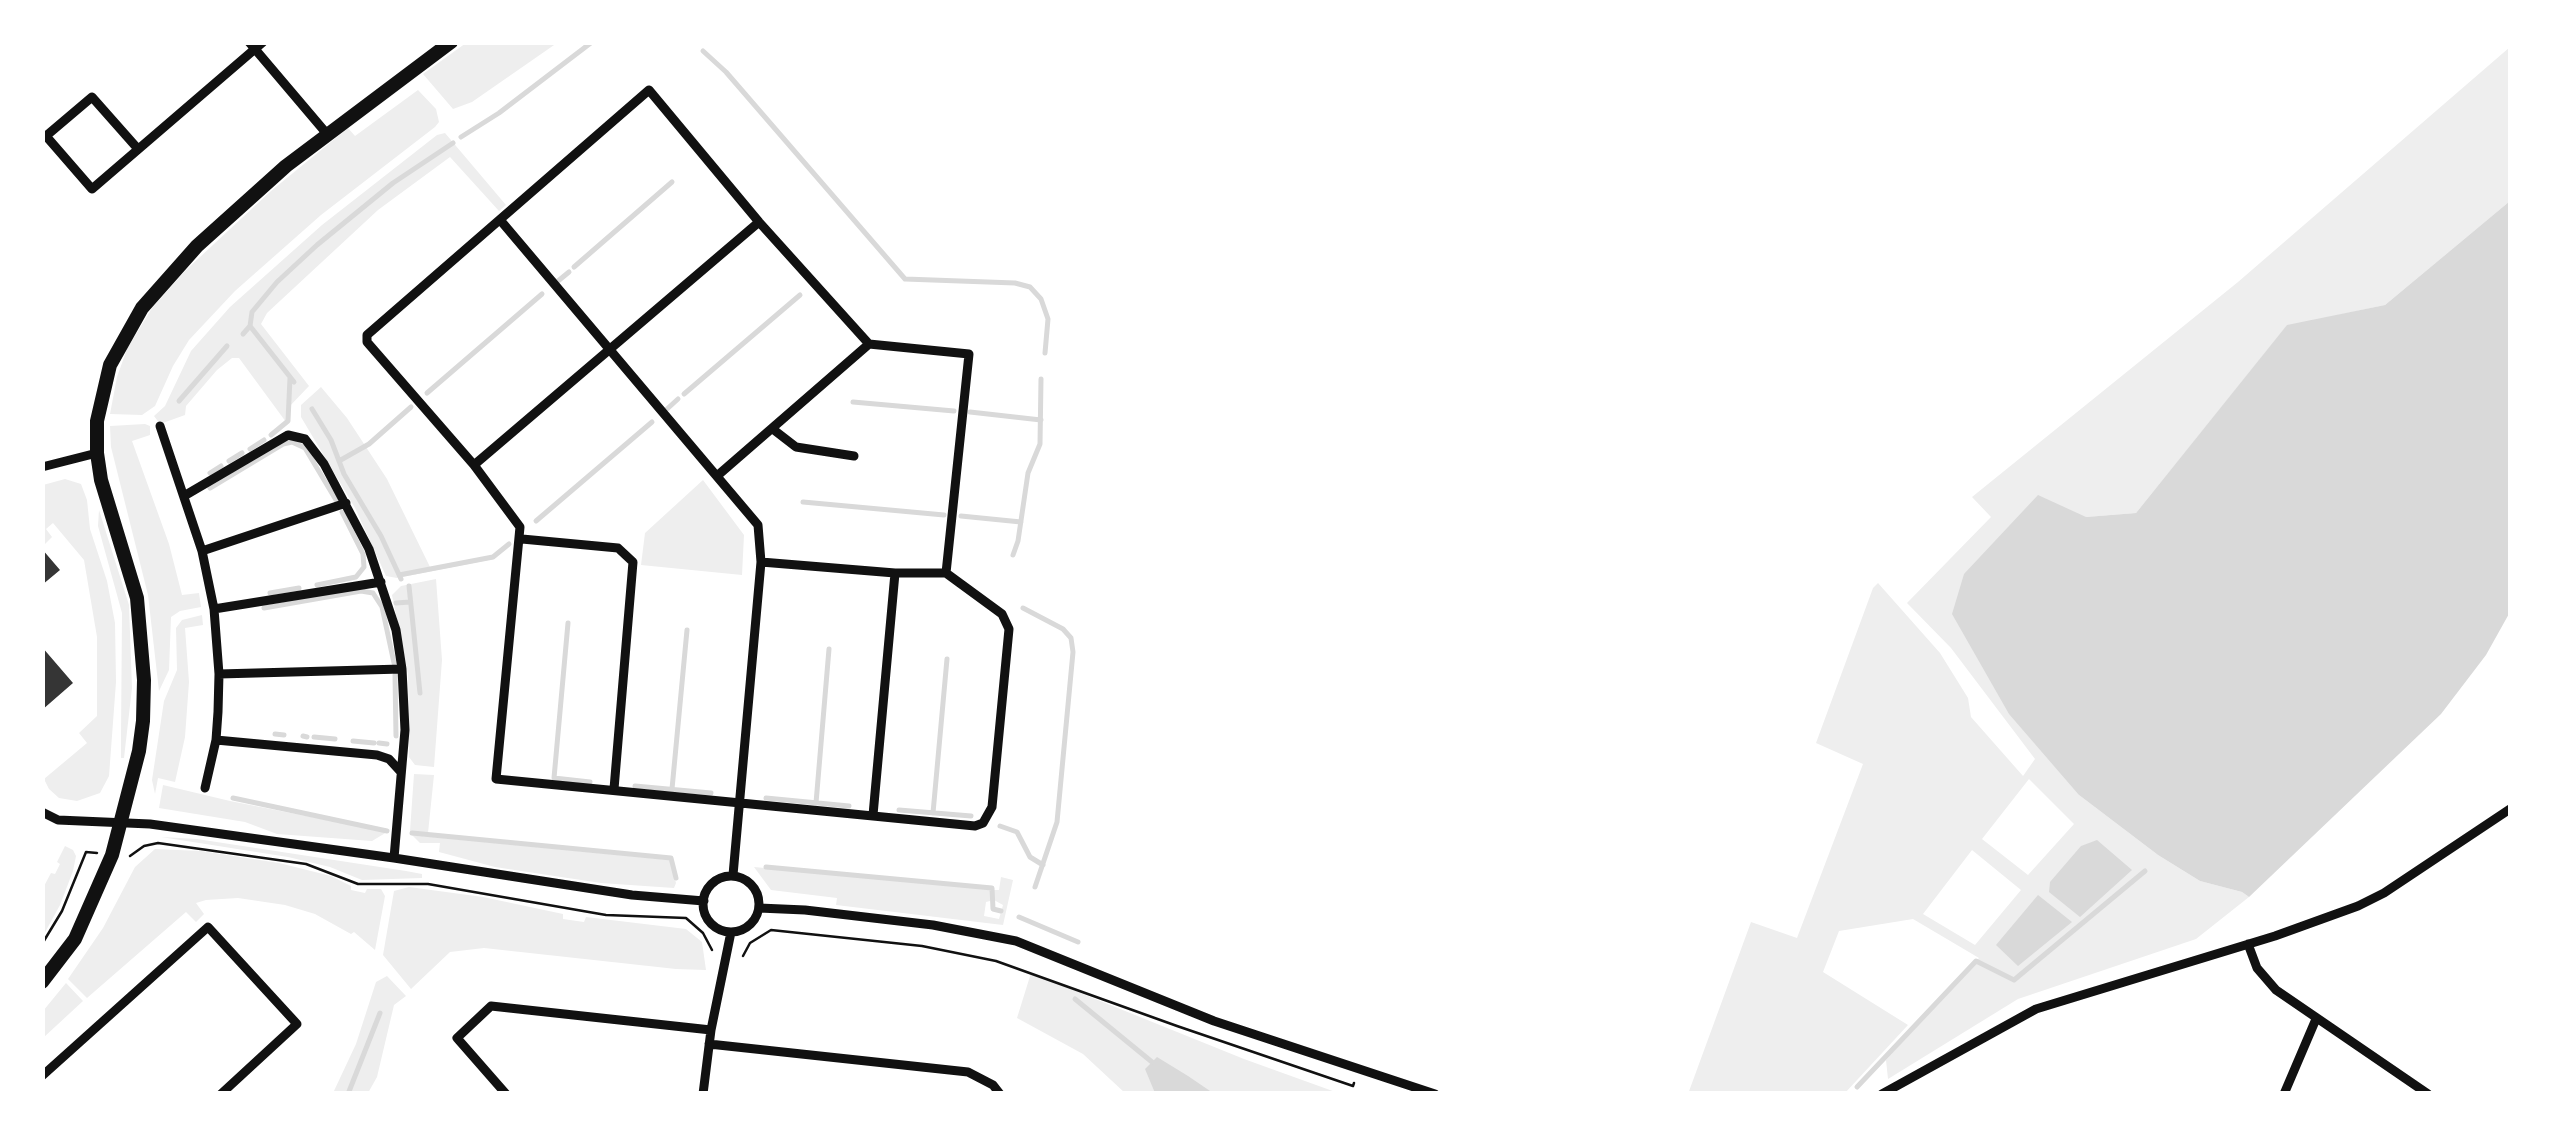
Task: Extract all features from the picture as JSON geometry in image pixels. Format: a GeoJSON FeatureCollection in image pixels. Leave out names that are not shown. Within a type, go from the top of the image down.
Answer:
{"type":"FeatureCollection","features":[{"type":"Feature","properties":{"kind":"main road"},"geometry":{"type":"LineString","coordinates":[[42,982],[74,939],[94,901],[122,823],[142,721],[142,649],[131,569],[97,453],[102,388],[124,334],[164,280],[210,234],[327,134],[451,42]]}},
{"type":"Feature","properties":{"kind":"street"},"geometry":{"type":"LineString","coordinates":[[138,150],[92,98],[46,136],[92,189],[138,150],[255,45],[327,134]]}},
{"type":"Feature","properties":{"kind":"street"},"geometry":{"type":"LineString","coordinates":[[761,562],[946,573],[1007,620],[992,807],[983,823],[976,826],[496,779],[522,539],[515,518],[367,342],[367,335],[649,90],[759,222],[869,344],[969,354],[946,573]]}},
{"type":"Feature","properties":{"kind":"street"},"geometry":{"type":"LineString","coordinates":[[500,221],[758,525],[761,562],[733,874]]}},
{"type":"Feature","properties":{"kind":"street"},"geometry":{"type":"LineString","coordinates":[[474,465],[759,222]]}},
{"type":"Feature","properties":{"kind":"street"},"geometry":{"type":"LineString","coordinates":[[717,476],[869,344]]}},
{"type":"Feature","properties":{"kind":"street"},"geometry":{"type":"LineString","coordinates":[[160,426],[202,550],[214,609],[220,674],[216,740],[205,788]]}},
{"type":"Feature","properties":{"kind":"street"},"geometry":{"type":"LineString","coordinates":[[774,430],[796,447],[854,456]]}},
{"type":"Feature","properties":{"kind":"street"},"geometry":{"type":"LineString","coordinates":[[184,496],[279,438],[305,439],[317,452],[346,503],[381,582],[396,630],[405,730],[394,858]]}},
{"type":"Feature","properties":{"kind":"street"},"geometry":{"type":"LineString","coordinates":[[42,466],[97,453]]}},
{"type":"Feature","properties":{"kind":"street"},"geometry":{"type":"LineString","coordinates":[[202,550],[346,503]]}},
{"type":"Feature","properties":{"kind":"street"},"geometry":{"type":"LineString","coordinates":[[522,539],[618,548],[633,562],[614,790]]}},
{"type":"Feature","properties":{"kind":"street"},"geometry":{"type":"LineString","coordinates":[[873,815],[896,573]]}},
{"type":"Feature","properties":{"kind":"street"},"geometry":{"type":"LineString","coordinates":[[214,609],[381,582]]}},
{"type":"Feature","properties":{"kind":"street"},"geometry":{"type":"LineString","coordinates":[[220,674],[402,668]]}},
{"type":"Feature","properties":{"kind":"street"},"geometry":{"type":"LineString","coordinates":[[216,740],[377,755],[389,759],[400,771]]}},
{"type":"Feature","properties":{"kind":"street"},"geometry":{"type":"LineString","coordinates":[[1882,1094],[2036,1009],[2334,916],[2384,893],[2510,809]]}},
{"type":"Feature","properties":{"kind":"street"},"geometry":{"type":"LineString","coordinates":[[42,812],[58,820],[122,823],[394,858],[632,895],[704,900]]}},
{"type":"Feature","properties":{"kind":"street"},"geometry":{"type":"LineString","coordinates":[[733,874],[752,885],[759,908],[752,923],[732,932],[711,923],[704,900],[711,885],[733,874]]}},
{"type":"Feature","properties":{"kind":"street"},"geometry":{"type":"LineString","coordinates":[[759,908],[933,925],[1016,942],[1214,1021],[1435,1094]]}},
{"type":"Feature","properties":{"kind":"street"},"geometry":{"type":"LineString","coordinates":[[42,1076],[208,927],[297,1024],[222,1094]]}},
{"type":"Feature","properties":{"kind":"street"},"geometry":{"type":"LineString","coordinates":[[703,1094],[708,1044],[732,932]]}},
{"type":"Feature","properties":{"kind":"street"},"geometry":{"type":"LineString","coordinates":[[2248,944],[2268,982],[2428,1094]]}},
{"type":"Feature","properties":{"kind":"street"},"geometry":{"type":"LineString","coordinates":[[506,1094],[457,1038],[491,1006],[711,1030]]}},
{"type":"Feature","properties":{"kind":"street"},"geometry":{"type":"LineString","coordinates":[[2284,1094],[2316,1019]]}},
{"type":"Feature","properties":{"kind":"street"},"geometry":{"type":"LineString","coordinates":[[708,1044],[968,1072],[993,1085],[1000,1094]]}},
{"type":"Feature","properties":{"kind":"path"},"geometry":{"type":"LineString","coordinates":[[132,856],[144,846],[158,844],[306,864],[358,884],[428,884],[606,915],[686,918],[703,934],[713,951]]}},
{"type":"Feature","properties":{"kind":"path"},"geometry":{"type":"LineString","coordinates":[[42,944],[68,897],[86,852]]}},
{"type":"Feature","properties":{"kind":"path"},"geometry":{"type":"LineString","coordinates":[[743,956],[750,944],[772,930],[922,946],[996,960],[1354,1086]]}},
{"type":"Feature","properties":{"kind":"shaded area"},"geometry":{"type":"Polygon","coordinates":[[[466,43],[557,43],[472,102],[453,109],[423,74],[466,43]]]}},
{"type":"Feature","properties":{"kind":"shaded area"},"geometry":{"type":"Polygon","coordinates":[[[2510,47],[2510,201],[2385,305],[2287,326],[2136,513],[2086,517],[2079,795],[2158,855],[2200,881],[2249,897],[2196,939],[2018,999],[1888,1079],[1886,1060],[1979,958],[1913,919],[1839,931],[1823,972],[1908,1025],[1845,1093],[1688,1094],[1751,922],[1797,938],[1863,764],[1816,743],[1873,588],[1878,583],[1940,653],[1968,698],[1971,717],[2023,776],[2035,759],[1951,648],[1907,603],[1991,517],[1972,497],[2238,282],[2510,47]],[[2029,779],[1982,839],[2028,875],[2074,824],[2029,779]],[[1972,850],[1923,914],[1975,945],[2021,890],[1972,850]]]}},
{"type":"Feature","properties":{"kind":"shaded area"},"geometry":{"type":"Polygon","coordinates":[[[418,90],[436,109],[439,122],[435,127],[321,215],[235,291],[189,340],[155,406],[142,415],[110,414],[127,349],[152,308],[186,270],[271,191],[348,128],[355,136],[418,90]]]}},
{"type":"Feature","properties":{"kind":"shaded area"},"geometry":{"type":"Polygon","coordinates":[[[445,133],[506,205],[499,211],[450,157],[378,210],[267,313],[261,324],[309,386],[288,408],[286,422],[239,358],[232,358],[186,406],[185,415],[160,424],[154,416],[165,406],[191,351],[230,307],[322,225],[437,135],[445,133]]]}},
{"type":"Feature","properties":{"kind":"shaded area"},"geometry":{"type":"Polygon","coordinates":[[[2510,201],[2510,612],[2486,655],[2441,714],[2249,897],[2200,881],[2158,855],[2079,795],[2009,714],[1952,614],[1964,574],[2038,495],[2086,517],[2136,513],[2287,325],[2385,305],[2510,201]]]}},
{"type":"Feature","properties":{"kind":"shaded area"},"geometry":{"type":"Polygon","coordinates":[[[321,387],[347,418],[387,479],[430,567],[493,556],[494,559],[397,578],[386,576],[355,508],[301,417],[301,405],[321,387]]]}},
{"type":"Feature","properties":{"kind":"shaded area"},"geometry":{"type":"Polygon","coordinates":[[[110,426],[150,426],[150,435],[132,441],[169,544],[182,595],[199,593],[201,607],[171,617],[169,670],[159,691],[148,595],[111,447],[110,426]]]}},
{"type":"Feature","properties":{"kind":"shaded area"},"geometry":{"type":"Polygon","coordinates":[[[65,479],[81,484],[87,500],[90,529],[107,581],[115,623],[116,682],[109,776],[100,793],[77,801],[59,798],[44,779],[87,743],[79,733],[97,716],[97,637],[84,560],[53,523],[46,529],[52,537],[43,546],[43,485],[65,479]]]}},
{"type":"Feature","properties":{"kind":"shaded area"},"geometry":{"type":"Polygon","coordinates":[[[703,480],[744,535],[742,575],[641,565],[645,533],[703,480]]]}},
{"type":"Feature","properties":{"kind":"shaded area"},"geometry":{"type":"Polygon","coordinates":[[[99,510],[129,605],[132,688],[124,758],[122,613],[98,526],[99,510]]]}},
{"type":"Feature","properties":{"kind":"shaded area"},"geometry":{"type":"Polygon","coordinates":[[[436,579],[442,660],[434,767],[415,765],[409,757],[408,674],[392,595],[401,586],[436,579]]]}},
{"type":"Feature","properties":{"kind":"shaded area"},"geometry":{"type":"Polygon","coordinates":[[[202,615],[203,625],[185,628],[189,682],[185,737],[175,782],[158,778],[155,794],[152,780],[164,701],[177,670],[176,628],[182,620],[202,615]]]}},
{"type":"Feature","properties":{"kind":"shaded area"},"geometry":{"type":"Polygon","coordinates":[[[414,774],[434,775],[428,833],[410,831],[414,774]]]}},
{"type":"Feature","properties":{"kind":"shaded area"},"geometry":{"type":"Polygon","coordinates":[[[163,785],[387,832],[372,841],[277,834],[245,822],[159,808],[163,785]]]}},
{"type":"Feature","properties":{"kind":"shaded area"},"geometry":{"type":"Polygon","coordinates":[[[412,835],[670,860],[676,883],[674,888],[601,883],[495,867],[439,852],[440,843],[420,843],[412,835]]]}},
{"type":"Feature","properties":{"kind":"shaded area"},"geometry":{"type":"Polygon","coordinates":[[[161,837],[406,871],[422,874],[422,878],[362,880],[288,857],[161,837]]]}},
{"type":"Feature","properties":{"kind":"shaded area"},"geometry":{"type":"Polygon","coordinates":[[[2097,840],[2132,870],[2080,917],[2049,892],[2050,882],[2081,846],[2097,840]]]}},
{"type":"Feature","properties":{"kind":"shaded area"},"geometry":{"type":"Polygon","coordinates":[[[65,846],[76,856],[73,871],[43,936],[43,888],[51,873],[55,874],[65,846]]]}},
{"type":"Feature","properties":{"kind":"shaded area"},"geometry":{"type":"Polygon","coordinates":[[[155,849],[201,851],[279,863],[331,876],[351,886],[351,890],[365,893],[367,889],[381,889],[385,896],[375,950],[354,932],[285,905],[238,898],[206,900],[196,903],[204,914],[196,922],[186,912],[87,998],[68,979],[103,928],[135,867],[155,849]]]}},
{"type":"Feature","properties":{"kind":"shaded area"},"geometry":{"type":"Polygon","coordinates":[[[754,867],[990,889],[984,916],[999,919],[1003,905],[994,900],[994,890],[999,890],[1001,877],[1013,880],[1003,925],[836,905],[837,898],[771,890],[754,867]]]}},
{"type":"Feature","properties":{"kind":"shaded area"},"geometry":{"type":"Polygon","coordinates":[[[409,887],[483,897],[563,914],[563,919],[584,922],[586,917],[686,929],[702,942],[706,970],[484,948],[450,952],[411,989],[383,955],[394,891],[409,887]]]}},
{"type":"Feature","properties":{"kind":"shaded area"},"geometry":{"type":"Polygon","coordinates":[[[2038,895],[2072,922],[2018,966],[1996,945],[2038,895]]]}},
{"type":"Feature","properties":{"kind":"shaded area"},"geometry":{"type":"Polygon","coordinates":[[[1031,973],[1341,1094],[1125,1093],[1083,1054],[1017,1018],[1031,973]]]}},
{"type":"Feature","properties":{"kind":"shaded area"},"geometry":{"type":"Polygon","coordinates":[[[387,976],[406,996],[394,1005],[377,1077],[368,1093],[333,1093],[356,1044],[376,982],[387,976]]]}},
{"type":"Feature","properties":{"kind":"shaded area"},"geometry":{"type":"Polygon","coordinates":[[[66,983],[83,1001],[43,1038],[43,1011],[66,983]]]}},
{"type":"Feature","properties":{"kind":"shaded area"},"geometry":{"type":"Polygon","coordinates":[[[1157,1057],[1213,1093],[1155,1093],[1145,1069],[1157,1057]]]}},
{"type":"Feature","properties":{"kind":"building"},"geometry":{"type":"Polygon","coordinates":[[[42,549],[60,570],[42,585],[42,549]]]}},
{"type":"Feature","properties":{"kind":"building"},"geometry":{"type":"Polygon","coordinates":[[[42,647],[73,683],[42,710],[42,647]]]}},
{"type":"Feature","properties":{"kind":"waterway"},"geometry":{"type":"LineString","coordinates":[[461,137],[592,42]]}},
{"type":"Feature","properties":{"kind":"waterway"},"geometry":{"type":"LineString","coordinates":[[703,51],[726,72],[905,279],[1015,283],[1030,287],[1041,299],[1048,319],[1045,353]]}},
{"type":"Feature","properties":{"kind":"waterway"},"geometry":{"type":"LineString","coordinates":[[294,382],[250,326],[252,312],[317,245],[393,183],[453,143]]}},
{"type":"Feature","properties":{"kind":"waterway"},"geometry":{"type":"LineString","coordinates":[[574,267],[672,182]]}},
{"type":"Feature","properties":{"kind":"waterway"},"geometry":{"type":"LineString","coordinates":[[558,281],[569,272]]}},
{"type":"Feature","properties":{"kind":"waterway"},"geometry":{"type":"LineString","coordinates":[[427,393],[542,294]]}},
{"type":"Feature","properties":{"kind":"waterway"},"geometry":{"type":"LineString","coordinates":[[684,394],[800,295]]}},
{"type":"Feature","properties":{"kind":"waterway"},"geometry":{"type":"LineString","coordinates":[[243,334],[250,326]]}},
{"type":"Feature","properties":{"kind":"waterway"},"geometry":{"type":"LineString","coordinates":[[179,401],[227,346]]}},
{"type":"Feature","properties":{"kind":"waterway"},"geometry":{"type":"LineString","coordinates":[[271,435],[288,421],[290,378]]}},
{"type":"Feature","properties":{"kind":"waterway"},"geometry":{"type":"LineString","coordinates":[[1013,555],[1028,473],[1040,444],[1041,379]]}},
{"type":"Feature","properties":{"kind":"waterway"},"geometry":{"type":"LineString","coordinates":[[667,409],[678,399]]}},
{"type":"Feature","properties":{"kind":"waterway"},"geometry":{"type":"LineString","coordinates":[[853,402],[954,411]]}},
{"type":"Feature","properties":{"kind":"waterway"},"geometry":{"type":"LineString","coordinates":[[339,461],[369,444],[411,407]]}},
{"type":"Feature","properties":{"kind":"waterway"},"geometry":{"type":"LineString","coordinates":[[312,409],[401,579]]}},
{"type":"Feature","properties":{"kind":"waterway"},"geometry":{"type":"LineString","coordinates":[[970,412],[1041,420]]}},
{"type":"Feature","properties":{"kind":"waterway"},"geometry":{"type":"LineString","coordinates":[[536,521],[652,422]]}},
{"type":"Feature","properties":{"kind":"waterway"},"geometry":{"type":"LineString","coordinates":[[250,449],[264,440]]}},
{"type":"Feature","properties":{"kind":"waterway"},"geometry":{"type":"LineString","coordinates":[[210,488],[292,442],[305,448],[336,500]]}},
{"type":"Feature","properties":{"kind":"waterway"},"geometry":{"type":"LineString","coordinates":[[229,461],[242,453]]}},
{"type":"Feature","properties":{"kind":"waterway"},"geometry":{"type":"LineString","coordinates":[[210,473],[221,466]]}},
{"type":"Feature","properties":{"kind":"waterway"},"geometry":{"type":"LineString","coordinates":[[803,502],[944,515]]}},
{"type":"Feature","properties":{"kind":"waterway"},"geometry":{"type":"LineString","coordinates":[[317,585],[356,577],[364,567],[363,554],[342,512]]}},
{"type":"Feature","properties":{"kind":"waterway"},"geometry":{"type":"LineString","coordinates":[[961,516],[1021,522]]}},
{"type":"Feature","properties":{"kind":"waterway"},"geometry":{"type":"LineString","coordinates":[[399,575],[493,557],[509,544]]}},
{"type":"Feature","properties":{"kind":"waterway"},"geometry":{"type":"LineString","coordinates":[[409,586],[420,693]]}},
{"type":"Feature","properties":{"kind":"waterway"},"geometry":{"type":"LineString","coordinates":[[270,593],[299,588]]}},
{"type":"Feature","properties":{"kind":"waterway"},"geometry":{"type":"LineString","coordinates":[[264,608],[361,591],[373,593],[382,607],[394,663]]}},
{"type":"Feature","properties":{"kind":"waterway"},"geometry":{"type":"LineString","coordinates":[[396,603],[410,602]]}},
{"type":"Feature","properties":{"kind":"waterway"},"geometry":{"type":"LineString","coordinates":[[1023,608],[1063,629],[1071,638],[1073,652],[1057,822],[1035,887]]}},
{"type":"Feature","properties":{"kind":"waterway"},"geometry":{"type":"LineString","coordinates":[[568,623],[554,778],[590,782]]}},
{"type":"Feature","properties":{"kind":"waterway"},"geometry":{"type":"LineString","coordinates":[[672,789],[687,630]]}},
{"type":"Feature","properties":{"kind":"waterway"},"geometry":{"type":"LineString","coordinates":[[816,803],[829,649]]}},
{"type":"Feature","properties":{"kind":"waterway"},"geometry":{"type":"LineString","coordinates":[[933,813],[947,659]]}},
{"type":"Feature","properties":{"kind":"waterway"},"geometry":{"type":"LineString","coordinates":[[395,675],[396,736]]}},
{"type":"Feature","properties":{"kind":"waterway"},"geometry":{"type":"LineString","coordinates":[[275,734],[284,735]]}},
{"type":"Feature","properties":{"kind":"waterway"},"geometry":{"type":"LineString","coordinates":[[303,736],[307,737]]}},
{"type":"Feature","properties":{"kind":"waterway"},"geometry":{"type":"LineString","coordinates":[[314,737],[335,739]]}},
{"type":"Feature","properties":{"kind":"waterway"},"geometry":{"type":"LineString","coordinates":[[353,741],[374,743]]}},
{"type":"Feature","properties":{"kind":"waterway"},"geometry":{"type":"LineString","coordinates":[[379,743],[387,744]]}},
{"type":"Feature","properties":{"kind":"waterway"},"geometry":{"type":"LineString","coordinates":[[635,786],[711,793]]}},
{"type":"Feature","properties":{"kind":"waterway"},"geometry":{"type":"LineString","coordinates":[[233,798],[387,831]]}},
{"type":"Feature","properties":{"kind":"waterway"},"geometry":{"type":"LineString","coordinates":[[766,798],[849,806]]}},
{"type":"Feature","properties":{"kind":"waterway"},"geometry":{"type":"LineString","coordinates":[[899,810],[971,816]]}},
{"type":"Feature","properties":{"kind":"waterway"},"geometry":{"type":"LineString","coordinates":[[1000,826],[1017,832],[1030,857],[1043,865]]}},
{"type":"Feature","properties":{"kind":"waterway"},"geometry":{"type":"LineString","coordinates":[[412,833],[671,858],[676,878]]}},
{"type":"Feature","properties":{"kind":"waterway"},"geometry":{"type":"LineString","coordinates":[[766,867],[992,888],[993,909],[1001,911]]}},
{"type":"Feature","properties":{"kind":"waterway"},"geometry":{"type":"LineString","coordinates":[[1857,1087],[1976,961],[2014,980],[2145,871]]}},
{"type":"Feature","properties":{"kind":"waterway"},"geometry":{"type":"LineString","coordinates":[[1019,917],[1078,942]]}},
{"type":"Feature","properties":{"kind":"waterway"},"geometry":{"type":"LineString","coordinates":[[1075,999],[1152,1062]]}},
{"type":"Feature","properties":{"kind":"waterway"},"geometry":{"type":"LineString","coordinates":[[348,1094],[380,1013]]}}]}
